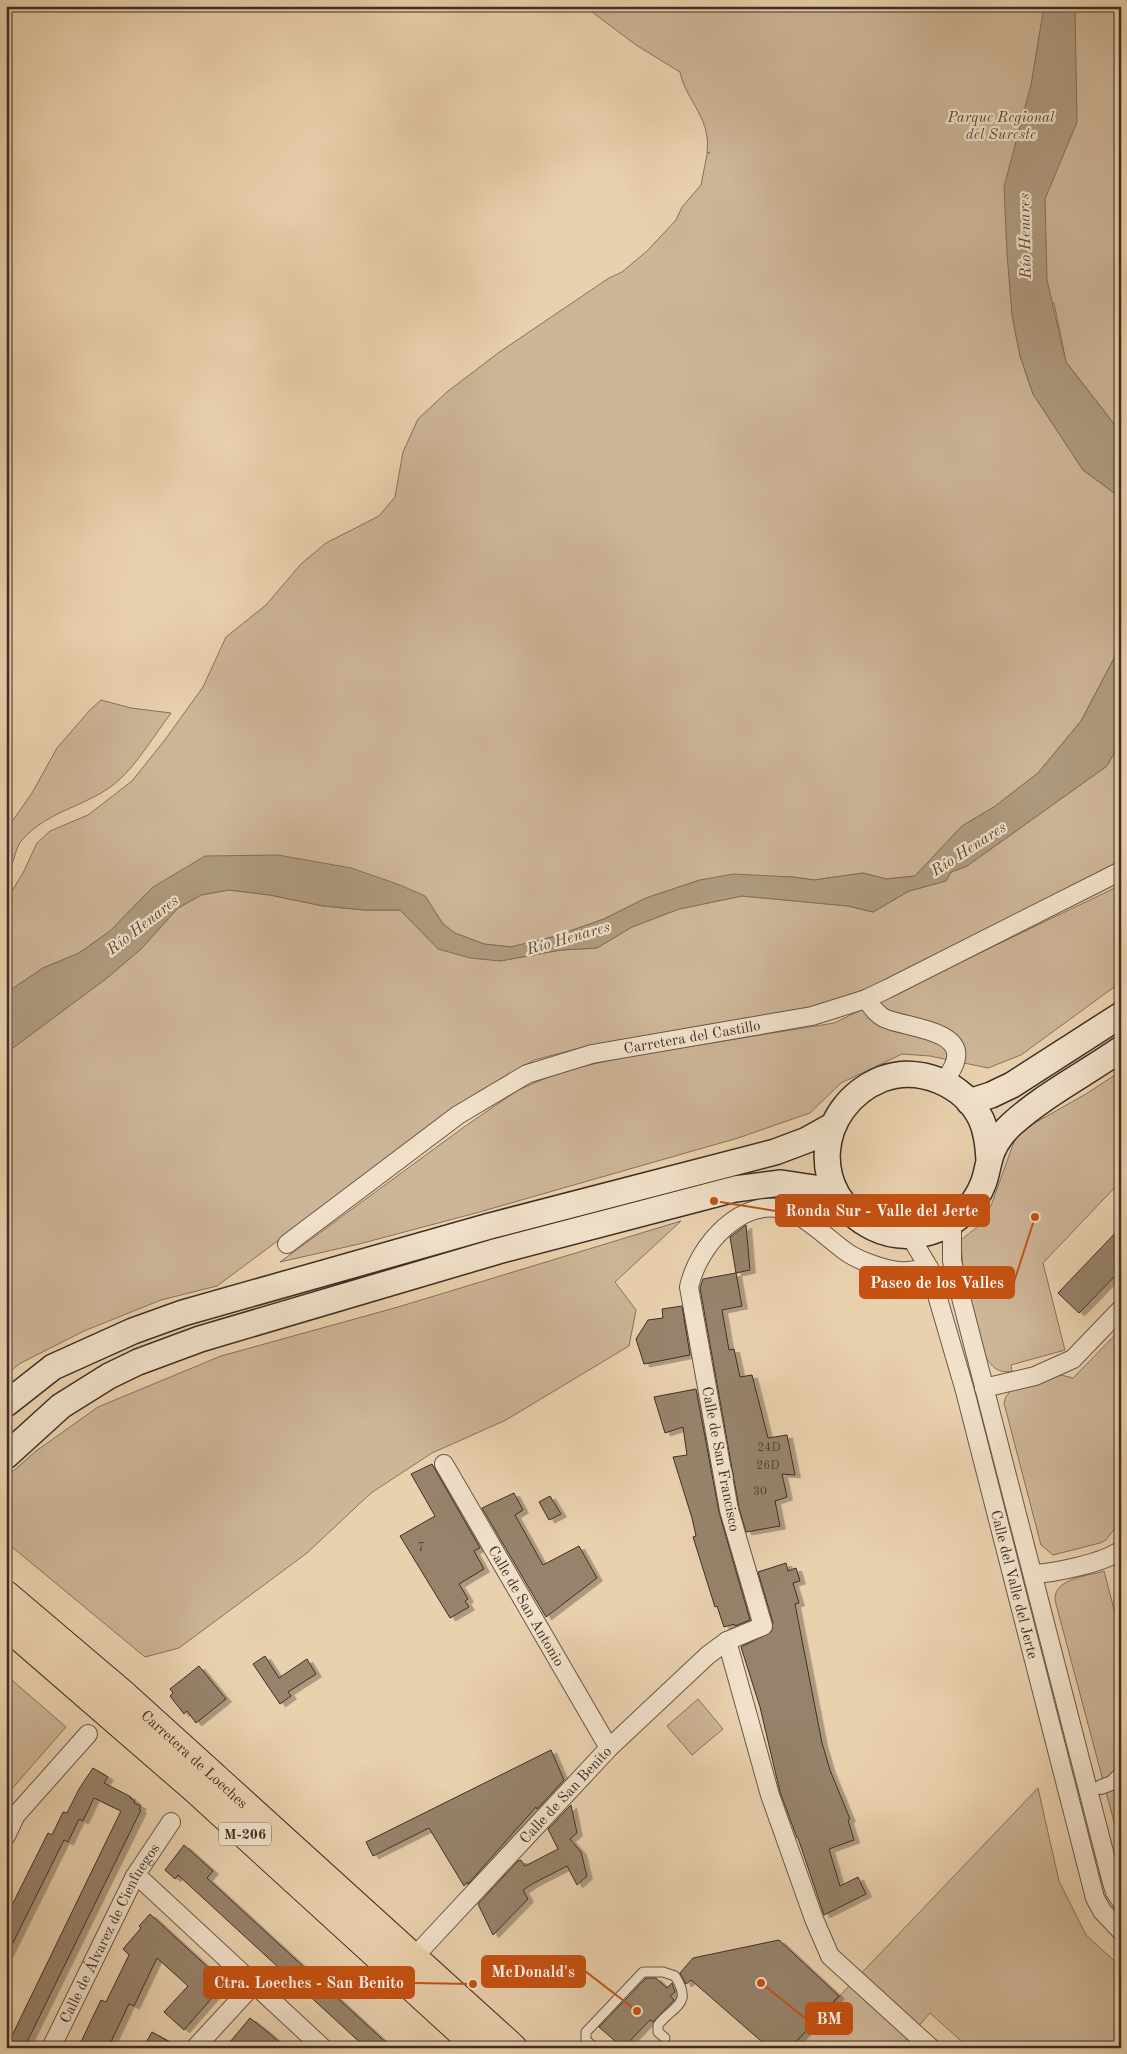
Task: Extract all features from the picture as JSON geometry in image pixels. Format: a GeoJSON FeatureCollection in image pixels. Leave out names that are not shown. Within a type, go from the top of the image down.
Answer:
{"type":"FeatureCollection","features":[{"type":"Feature","properties":{"kind":"main road"},"geometry":{"type":"LineString","coordinates":[[969,1102],[991,1095],[1012,1085],[1121,1015]]}},
{"type":"Feature","properties":{"kind":"main road"},"geometry":{"type":"LineString","coordinates":[[989,1160],[988,1139],[981,1119],[969,1102],[953,1087],[944,1082],[918,1074],[891,1076],[866,1085],[846,1103],[832,1126],[827,1158],[829,1175],[835,1190],[843,1204],[854,1215],[866,1224],[887,1232],[910,1236],[924,1234],[952,1223],[971,1206],[983,1184],[996,1142],[1011,1125],[1038,1103],[1121,1049]]}},
{"type":"Feature","properties":{"kind":"main road"},"geometry":{"type":"LineString","coordinates":[[6,1404],[53,1367],[133,1330],[183,1313],[490,1226],[775,1152],[807,1140],[832,1126]]}},
{"type":"Feature","properties":{"kind":"main road"},"geometry":{"type":"LineString","coordinates":[[6,1456],[61,1406],[109,1376],[138,1362],[200,1339],[498,1252],[735,1190],[781,1183],[835,1190]]}},
{"type":"Feature","properties":{"kind":"main road","name":"Carretera de Loeches"},"geometry":{"type":"LineString","coordinates":[[6,1595],[125,1696],[512,2048]]}},
{"type":"Feature","properties":{"kind":"main road","name":"Carretera de Loeches"},"geometry":{"type":"LineString","coordinates":[[6,1625],[194,1788],[479,2048]]}},
{"type":"Feature","properties":{"kind":"street","name":"Carretera del Castillo"},"geometry":{"type":"LineString","coordinates":[[287,1244],[458,1115],[527,1074],[592,1054],[812,1016],[866,999],[1121,871]]}},
{"type":"Feature","properties":{"kind":"street"},"geometry":{"type":"LineString","coordinates":[[866,999],[884,1018],[930,1031],[952,1043],[956,1049],[956,1060],[944,1082]]}},
{"type":"Feature","properties":{"kind":"street","name":"Calle de San Francisco"},"geometry":{"type":"LineString","coordinates":[[726,1641],[763,1626],[729,1510],[689,1287],[692,1272],[724,1227],[746,1212],[768,1208],[790,1211],[823,1233],[847,1253],[878,1266],[899,1271],[929,1268]]}},
{"type":"Feature","properties":{"kind":"street","name":"Calle del Valle del Jerte"},"geometry":{"type":"LineString","coordinates":[[952,1223],[952,1252],[956,1278],[1111,1878],[1115,1892],[1121,1901]]}},
{"type":"Feature","properties":{"kind":"street","name":"Calle del Valle del Jerte"},"geometry":{"type":"LineString","coordinates":[[910,1236],[929,1268],[976,1435],[1090,1882],[1102,1911],[1121,1931]]}},
{"type":"Feature","properties":{"kind":"street"},"geometry":{"type":"LineString","coordinates":[[984,1388],[1036,1376],[1060,1367],[1073,1359],[1121,1309]]}},
{"type":"Feature","properties":{"kind":"street","name":"Calle de San Antonio"},"geometry":{"type":"LineString","coordinates":[[444,1464],[609,1748]]}},
{"type":"Feature","properties":{"kind":"street"},"geometry":{"type":"LineString","coordinates":[[1033,1574],[1046,1574],[1085,1564],[1113,1556],[1121,1550]]}},
{"type":"Feature","properties":{"kind":"street"},"geometry":{"type":"LineString","coordinates":[[726,1641],[770,1795],[814,1919],[830,1956],[931,2048]]}},
{"type":"Feature","properties":{"kind":"street","name":"Calle de San Benito"},"geometry":{"type":"LineString","coordinates":[[414,1957],[609,1748],[708,1655],[726,1641]]}},
{"type":"Feature","properties":{"kind":"street"},"geometry":{"type":"LineString","coordinates":[[6,1836],[16,1816],[88,1734]]}},
{"type":"Feature","properties":{"kind":"street"},"geometry":{"type":"LineString","coordinates":[[1101,1787],[1112,1783],[1121,1774]]}},
{"type":"Feature","properties":{"kind":"street","name":"Calle de Álvarez de Cienfuegos"},"geometry":{"type":"LineString","coordinates":[[51,2048],[135,1876],[171,1822]]}},
{"type":"Feature","properties":{"kind":"street"},"geometry":{"type":"LineString","coordinates":[[135,1876],[323,2048]]}},
{"type":"Feature","properties":{"kind":"street"},"geometry":{"type":"LineString","coordinates":[[195,2048],[254,1984]]}},
{"type":"Feature","properties":{"kind":"lane"},"geometry":{"type":"LineString","coordinates":[[595,2048],[586,2040],[586,2032],[643,1972],[663,1972],[675,1976],[682,1987],[684,1997],[681,2002],[658,2025],[658,2032],[665,2038]]}},
{"type":"Feature","properties":{"kind":"green space","name":"Parque Regional del Sureste"},"geometry":{"type":"Polygon","coordinates":[[[584,6],[1121,6],[1121,433],[1066,362],[1054,303],[1012,315],[1020,356],[1033,394],[1083,470],[1121,498],[1121,645],[1081,721],[1038,773],[994,807],[962,826],[915,876],[886,879],[863,873],[814,880],[793,877],[700,880],[646,898],[604,919],[556,936],[511,947],[484,944],[455,933],[443,924],[425,896],[153,887],[110,931],[79,953],[43,968],[6,993],[6,896],[10,894],[23,873],[37,843],[50,831],[88,815],[132,781],[203,687],[226,637],[266,605],[301,564],[326,543],[379,516],[395,497],[403,452],[418,419],[447,392],[498,353],[609,278],[622,272],[647,251],[676,220],[682,207],[701,185],[707,154],[710,152],[707,153],[707,139],[702,120],[686,89],[680,72],[636,45],[584,6]]]}},
{"type":"Feature","properties":{"kind":"green space"},"geometry":{"type":"Polygon","coordinates":[[[101,700],[131,708],[171,713],[139,757],[119,780],[96,796],[45,821],[22,840],[6,875],[6,830],[32,793],[57,748],[101,700]]]}},
{"type":"Feature","properties":{"kind":"green space"},"geometry":{"type":"Polygon","coordinates":[[[1121,740],[1121,861],[926,962],[866,989],[820,1006],[688,1031],[580,1048],[534,1060],[474,1095],[217,1286],[161,1300],[84,1331],[19,1364],[6,1375],[6,1053],[107,978],[141,949],[178,908],[201,895],[229,890],[270,895],[323,906],[365,910],[400,910],[418,928],[500,961],[561,950],[597,948],[632,927],[679,909],[742,896],[848,906],[873,912],[909,891],[946,881],[951,872],[967,866],[1107,766],[1121,740]]]}},
{"type":"Feature","properties":{"kind":"green space"},"geometry":{"type":"Polygon","coordinates":[[[1121,885],[1121,982],[1021,1055],[988,1068],[930,1056],[902,1054],[841,1083],[810,1113],[738,1138],[476,1213],[359,1244],[280,1262],[464,1127],[518,1090],[562,1071],[625,1057],[834,1023],[1121,885]]]}},
{"type":"Feature","properties":{"kind":"green space"},"geometry":{"type":"Polygon","coordinates":[[[1121,1071],[1121,1181],[1043,1263],[1065,1350],[1011,1365],[1012,1371],[999,1370],[985,1356],[963,1272],[961,1240],[982,1223],[992,1203],[1015,1139],[1031,1125],[1086,1094],[1121,1071]]]}},
{"type":"Feature","properties":{"kind":"green space"},"geometry":{"type":"Polygon","coordinates":[[[681,1221],[615,1282],[636,1310],[629,1346],[506,1420],[432,1453],[371,1493],[307,1553],[179,1648],[145,1657],[6,1542],[6,1481],[10,1474],[36,1451],[98,1407],[221,1356],[398,1307],[681,1221]]]}},
{"type":"Feature","properties":{"kind":"green space"},"geometry":{"type":"Polygon","coordinates":[[[1121,1329],[1121,1520],[1106,1540],[1053,1555],[1041,1545],[1004,1403],[1006,1396],[1013,1389],[1061,1375],[1073,1378],[1121,1329]]]}},
{"type":"Feature","properties":{"kind":"green space"},"geometry":{"type":"Polygon","coordinates":[[[1104,1571],[1121,1636],[1121,1848],[1055,1600],[1056,1593],[1066,1582],[1104,1571]]]}},
{"type":"Feature","properties":{"kind":"green space"},"geometry":{"type":"Polygon","coordinates":[[[6,1675],[66,1727],[10,1791],[6,1799],[6,1675]]]}},
{"type":"Feature","properties":{"kind":"green space"},"geometry":{"type":"Polygon","coordinates":[[[698,1699],[723,1729],[692,1755],[667,1726],[698,1699]]]}},
{"type":"Feature","properties":{"kind":"green space"},"geometry":{"type":"Polygon","coordinates":[[[1038,1788],[1059,1881],[1086,1935],[1121,1967],[1121,2048],[969,2048],[930,2013],[899,2048],[790,2048],[1038,1788]]]}},
{"type":"Feature","properties":{"kind":"water","name":"Río Henares"},"geometry":{"type":"Polygon","coordinates":[[[1044,6],[1075,6],[1077,122],[1045,199],[1047,280],[1066,362],[1121,433],[1121,498],[1083,470],[1033,394],[1020,356],[1012,315],[1004,187],[1031,85],[1044,6]]]}},
{"type":"Feature","properties":{"kind":"water","name":"Río Henares"},"geometry":{"type":"Polygon","coordinates":[[[1121,645],[1121,740],[1107,766],[967,866],[951,872],[946,881],[909,891],[873,912],[848,906],[742,896],[679,909],[632,927],[597,948],[561,950],[500,961],[470,958],[438,949],[400,910],[365,910],[323,906],[270,895],[229,890],[201,895],[178,908],[141,949],[107,978],[6,1053],[6,993],[43,968],[79,953],[110,931],[153,887],[205,856],[278,855],[351,868],[425,896],[443,924],[455,933],[484,944],[511,947],[556,936],[604,919],[646,898],[700,880],[733,874],[814,880],[863,873],[886,879],[915,876],[962,826],[994,807],[1038,773],[1081,721],[1121,645]]]}},
{"type":"Feature","properties":{"kind":"building"},"geometry":{"type":"Polygon","coordinates":[[[746,1225],[750,1270],[736,1273],[730,1237],[746,1225]]]}},
{"type":"Feature","properties":{"kind":"building"},"geometry":{"type":"Polygon","coordinates":[[[1121,1227],[1121,1270],[1079,1313],[1058,1293],[1121,1227]]]}},
{"type":"Feature","properties":{"kind":"building"},"geometry":{"type":"Polygon","coordinates":[[[736,1273],[742,1306],[722,1310],[729,1350],[734,1349],[740,1377],[752,1375],[768,1438],[787,1435],[795,1475],[782,1474],[787,1497],[775,1501],[780,1526],[746,1532],[739,1508],[700,1288],[703,1279],[736,1273]]]}},
{"type":"Feature","properties":{"kind":"building"},"geometry":{"type":"Polygon","coordinates":[[[682,1306],[690,1355],[644,1364],[636,1339],[648,1320],[663,1318],[662,1309],[682,1306]]]}},
{"type":"Feature","properties":{"kind":"building"},"geometry":{"type":"Polygon","coordinates":[[[696,1389],[719,1512],[750,1620],[735,1626],[734,1624],[724,1627],[717,1606],[715,1607],[693,1537],[696,1536],[692,1518],[673,1457],[687,1455],[683,1427],[665,1433],[654,1397],[696,1389]]]}},
{"type":"Feature","properties":{"kind":"building"},"geometry":{"type":"Polygon","coordinates":[[[432,1464],[480,1548],[474,1551],[484,1569],[459,1584],[468,1599],[465,1601],[469,1607],[450,1618],[400,1536],[435,1516],[411,1474],[432,1464]]]}},
{"type":"Feature","properties":{"kind":"building"},"geometry":{"type":"Polygon","coordinates":[[[514,1493],[523,1510],[515,1515],[543,1565],[579,1546],[597,1578],[546,1617],[482,1508],[514,1493]]]}},
{"type":"Feature","properties":{"kind":"building"},"geometry":{"type":"Polygon","coordinates":[[[550,1496],[561,1514],[549,1520],[539,1502],[550,1496]]]}},
{"type":"Feature","properties":{"kind":"building"},"geometry":{"type":"Polygon","coordinates":[[[786,1563],[788,1571],[796,1568],[800,1581],[793,1583],[799,1603],[795,1604],[822,1743],[830,1770],[850,1819],[848,1820],[854,1840],[829,1849],[840,1886],[858,1877],[866,1894],[824,1915],[780,1792],[760,1707],[741,1647],[771,1632],[773,1623],[758,1572],[786,1563]]]}},
{"type":"Feature","properties":{"kind":"building"},"geometry":{"type":"Polygon","coordinates":[[[265,1656],[279,1678],[307,1659],[316,1674],[288,1692],[291,1696],[280,1704],[253,1664],[265,1656]]]}},
{"type":"Feature","properties":{"kind":"building"},"geometry":{"type":"Polygon","coordinates":[[[199,1666],[226,1699],[196,1723],[187,1711],[184,1714],[170,1696],[173,1693],[170,1689],[199,1666]]]}},
{"type":"Feature","properties":{"kind":"building"},"geometry":{"type":"Polygon","coordinates":[[[551,1750],[564,1780],[537,1809],[536,1807],[468,1884],[467,1882],[464,1886],[429,1828],[373,1856],[366,1842],[551,1750]]]}},
{"type":"Feature","properties":{"kind":"building"},"geometry":{"type":"Polygon","coordinates":[[[93,1768],[108,1777],[104,1783],[131,1797],[135,1801],[134,1803],[141,1806],[139,1809],[141,1810],[24,2048],[6,2048],[121,1811],[94,1798],[83,1821],[79,1819],[68,1842],[64,1840],[6,1957],[6,1917],[48,1833],[52,1835],[63,1812],[67,1813],[79,1789],[93,1768]]]}},
{"type":"Feature","properties":{"kind":"building"},"geometry":{"type":"Polygon","coordinates":[[[571,1805],[577,1833],[570,1839],[581,1852],[587,1876],[577,1885],[567,1866],[534,1883],[523,1890],[528,1899],[493,1935],[478,1904],[518,1861],[521,1860],[525,1866],[558,1849],[548,1829],[571,1805]]]}},
{"type":"Feature","properties":{"kind":"building"},"geometry":{"type":"Polygon","coordinates":[[[184,1845],[213,1871],[207,1878],[392,2048],[366,2048],[178,1875],[175,1879],[165,1870],[184,1845]]]}},
{"type":"Feature","properties":{"kind":"building"},"geometry":{"type":"Polygon","coordinates":[[[150,1914],[225,1983],[184,2030],[164,2012],[188,1986],[157,1958],[134,2006],[129,2004],[108,2048],[78,2048],[101,2000],[106,2002],[129,1955],[123,1949],[150,1914]]]}},
{"type":"Feature","properties":{"kind":"building"},"geometry":{"type":"Polygon","coordinates":[[[779,1940],[839,1996],[790,2048],[769,2048],[691,1980],[686,1984],[680,1973],[693,1958],[779,1940]]]}},
{"type":"Feature","properties":{"kind":"building"},"geometry":{"type":"Polygon","coordinates":[[[646,1978],[656,1978],[667,1988],[672,1983],[675,1992],[670,1996],[674,2000],[653,2022],[650,2020],[623,2048],[599,2027],[646,1978]]]}},
{"type":"Feature","properties":{"kind":"building"},"geometry":{"type":"Polygon","coordinates":[[[250,2018],[269,2033],[286,2048],[225,2048],[250,2018]]]}},
{"type":"Feature","properties":{"kind":"building"},"geometry":{"type":"Polygon","coordinates":[[[152,2032],[181,2048],[143,2048],[152,2032]]]}},
{"type":"Feature","properties":{"kind":"place","name":"Ronda Sur - Valle del Jerte"},"geometry":{"type":"Point","coordinates":[714,1201]}},
{"type":"Feature","properties":{"kind":"place","name":"Paseo de los Valles"},"geometry":{"type":"Point","coordinates":[1035,1217]}},
{"type":"Feature","properties":{"kind":"place","name":"BM"},"geometry":{"type":"Point","coordinates":[761,1983]}},
{"type":"Feature","properties":{"kind":"place","name":"Ctra. Loeches - San Benito"},"geometry":{"type":"Point","coordinates":[473,1984]}},
{"type":"Feature","properties":{"kind":"place","name":"McDonald's"},"geometry":{"type":"Point","coordinates":[637,2011]}}]}
